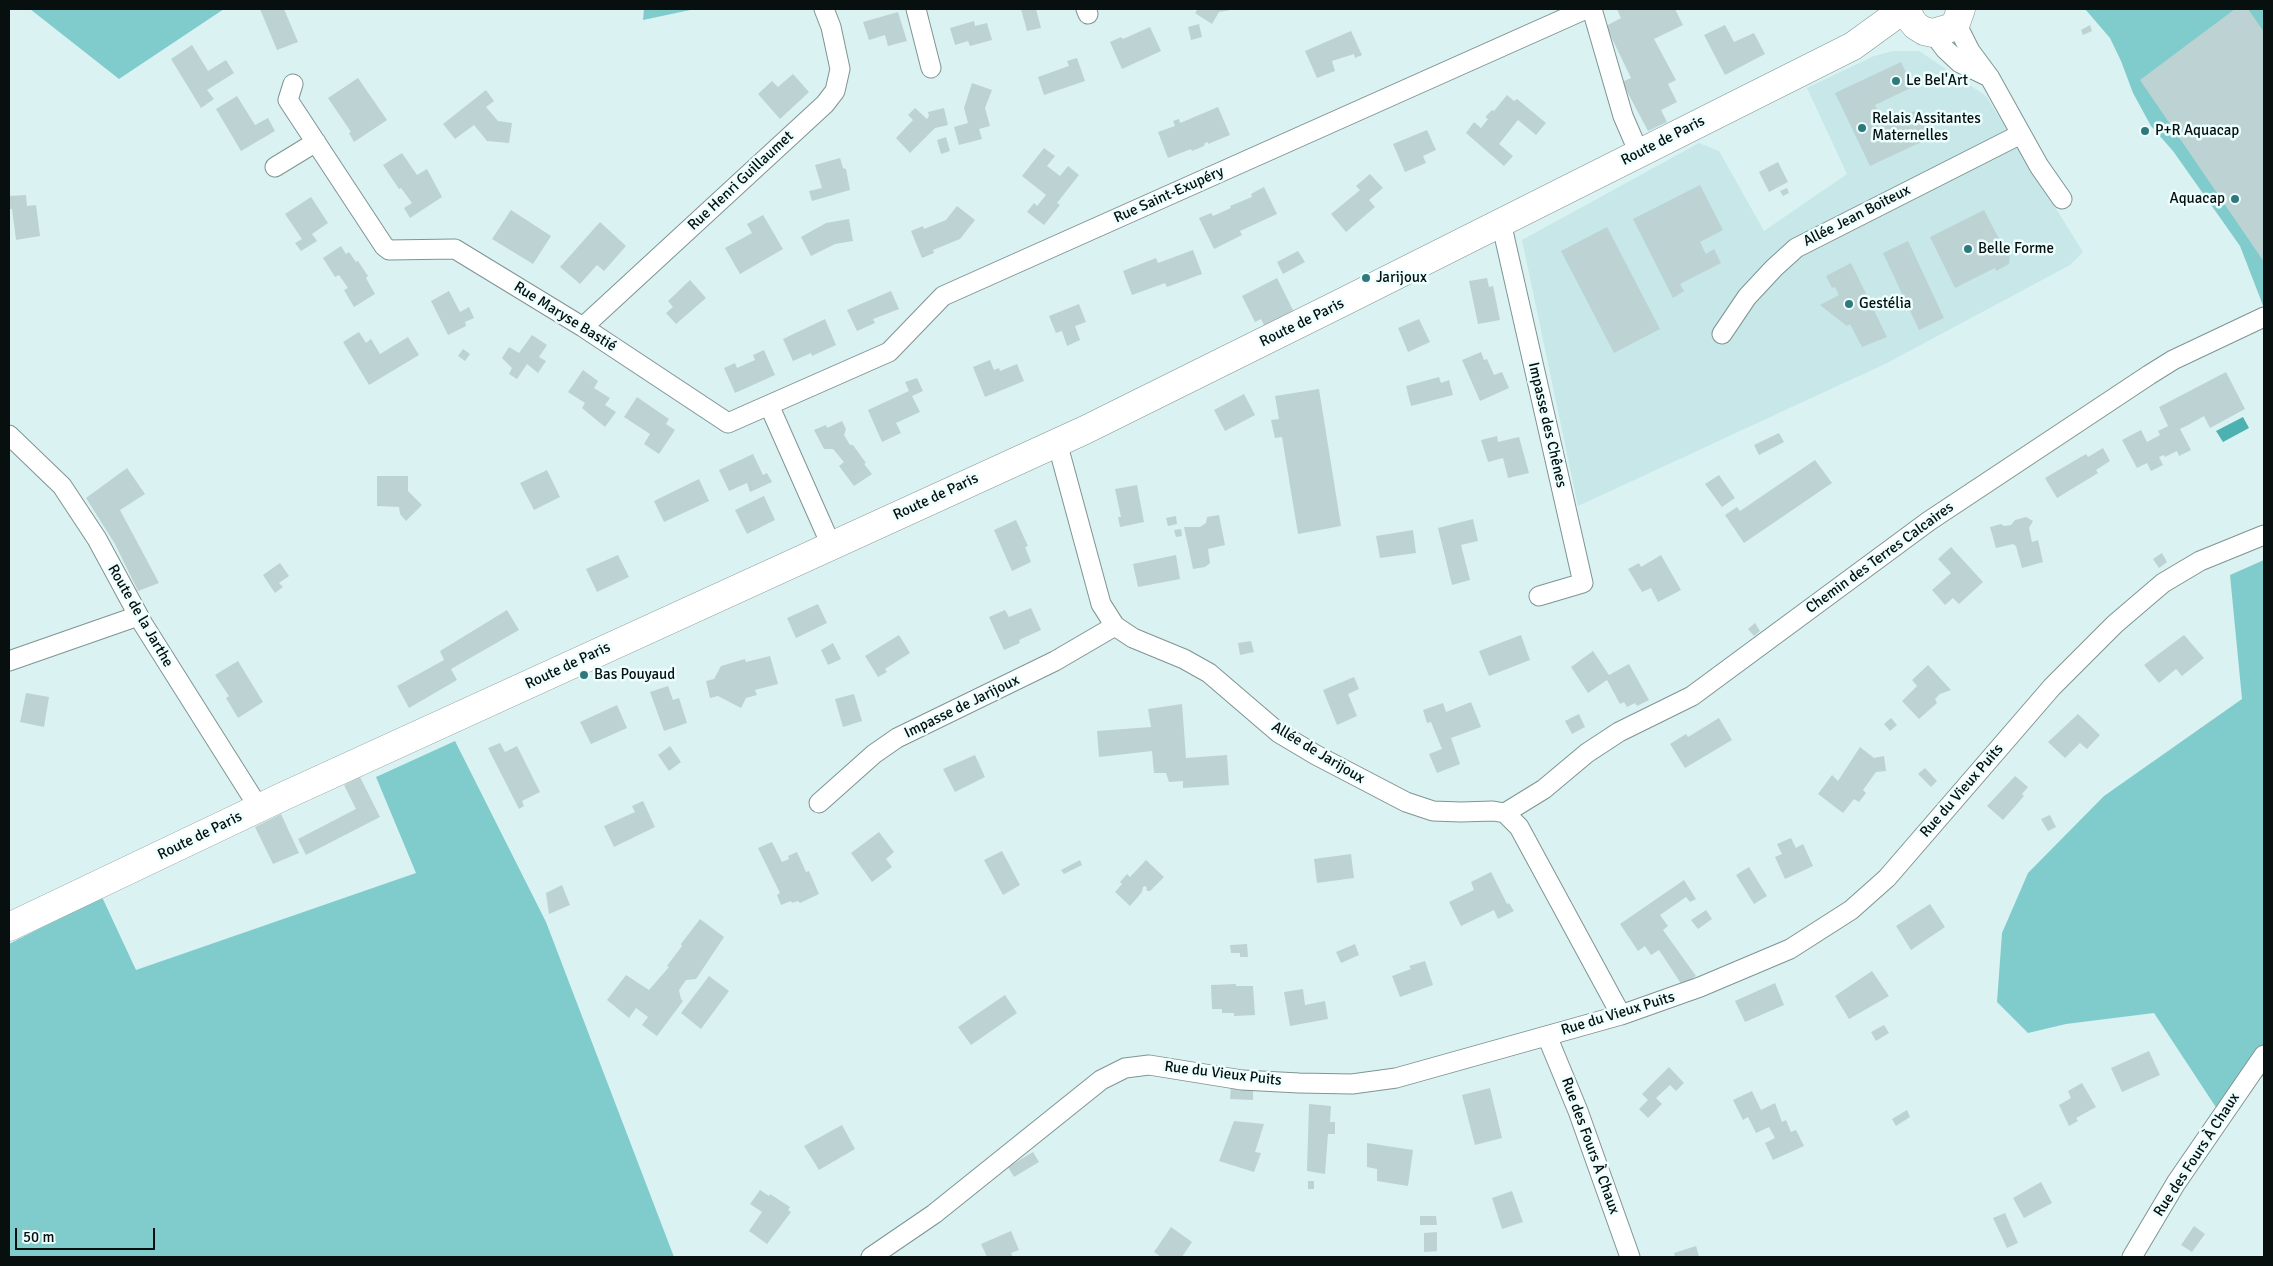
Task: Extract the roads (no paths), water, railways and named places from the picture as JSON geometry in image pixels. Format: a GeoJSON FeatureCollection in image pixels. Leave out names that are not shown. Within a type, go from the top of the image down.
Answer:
{"type":"FeatureCollection","features":[{"type":"Feature","properties":{"kind":"main road","name":"Route de Paris"},"geometry":{"type":"LineString","coordinates":[[9,927],[258,808],[1057,442],[1300,324],[1853,46],[1930,18]]}},
{"type":"Feature","properties":{"kind":"street","name":"Rue Henri Guillaumet"},"geometry":{"type":"LineString","coordinates":[[583,327],[825,104],[835,91],[840,69],[831,27],[824,9]]}},
{"type":"Feature","properties":{"kind":"street"},"geometry":{"type":"LineString","coordinates":[[916,9],[931,68]]}},
{"type":"Feature","properties":{"kind":"street","name":"Rue Saint-Exupéry"},"geometry":{"type":"LineString","coordinates":[[769,405],[888,352],[943,296],[1586,9]]}},
{"type":"Feature","properties":{"kind":"street"},"geometry":{"type":"LineString","coordinates":[[1592,9],[1622,116],[1639,153]]}},
{"type":"Feature","properties":{"kind":"street"},"geometry":{"type":"LineString","coordinates":[[1930,18],[1945,49],[1960,63],[1990,78]]}},
{"type":"Feature","properties":{"kind":"street"},"geometry":{"type":"LineString","coordinates":[[1930,18],[1970,51],[1990,78],[2021,134],[2062,200]]}},
{"type":"Feature","properties":{"kind":"street","name":"Rue Maryse Bastié"},"geometry":{"type":"LineString","coordinates":[[293,84],[288,100],[384,246],[390,250],[455,250],[583,327],[728,423],[769,405]]}},
{"type":"Feature","properties":{"kind":"street","name":"Allée Jean Boiteux"},"geometry":{"type":"LineString","coordinates":[[1722,334],[1747,297],[1796,248],[2021,134]]}},
{"type":"Feature","properties":{"kind":"street"},"geometry":{"type":"LineString","coordinates":[[275,167],[316,142]]}},
{"type":"Feature","properties":{"kind":"street","name":"Impasse des Chênes"},"geometry":{"type":"LineString","coordinates":[[1500,222],[1583,584],[1540,596]]}},
{"type":"Feature","properties":{"kind":"street","name":"Chemin des Terres Calcaires"},"geometry":{"type":"LineString","coordinates":[[1505,813],[1544,790],[1587,753],[1619,732],[1692,696],[1929,521],[2149,375],[2173,360],[2264,317]]}},
{"type":"Feature","properties":{"kind":"street"},"geometry":{"type":"LineString","coordinates":[[769,405],[831,545]]}},
{"type":"Feature","properties":{"kind":"street","name":"Route de la Jarthe"},"geometry":{"type":"LineString","coordinates":[[9,434],[62,486],[97,539],[138,616],[258,808]]}},
{"type":"Feature","properties":{"kind":"street","name":"Allée de Jarijoux"},"geometry":{"type":"LineString","coordinates":[[1057,442],[1101,604],[1115,626],[1133,638],[1184,659],[1209,673],[1279,733],[1316,755],[1406,802],[1433,811],[1493,811],[1505,813]]}},
{"type":"Feature","properties":{"kind":"street","name":"Rue du Vieux Puits"},"geometry":{"type":"LineString","coordinates":[[871,1257],[934,1214],[1101,1080],[1125,1068],[1149,1065],[1242,1080],[1352,1084],[1396,1078],[1621,1015],[1700,987],[1790,949],[1851,910],[1886,878],[2052,687],[2114,624],[2163,583],[2200,561],[2264,535]]}},
{"type":"Feature","properties":{"kind":"street"},"geometry":{"type":"LineString","coordinates":[[9,661],[138,616]]}},
{"type":"Feature","properties":{"kind":"street","name":"Impasse de Jarijoux"},"geometry":{"type":"LineString","coordinates":[[819,803],[874,754],[897,738],[1055,661],[1115,626]]}},
{"type":"Feature","properties":{"kind":"street"},"geometry":{"type":"LineString","coordinates":[[1505,813],[1519,828],[1621,1015]]}},
{"type":"Feature","properties":{"kind":"street","name":"Rue des Fours À Chaux"},"geometry":{"type":"LineString","coordinates":[[1547,1036],[1578,1110],[1630,1257]]}},
{"type":"Feature","properties":{"kind":"street","name":"Rue des Fours À Chaux"},"geometry":{"type":"LineString","coordinates":[[2132,1257],[2176,1183],[2264,1055]]}},
{"type":"Feature","properties":{"kind":"place","name":"Le Bel'Art"},"geometry":{"type":"Point","coordinates":[1896,81]}},
{"type":"Feature","properties":{"kind":"place","name":"Relais Assitantes Maternelles"},"geometry":{"type":"Point","coordinates":[1862,128]}},
{"type":"Feature","properties":{"kind":"place","name":"P+R Aquacap"},"geometry":{"type":"Point","coordinates":[2145,131]}},
{"type":"Feature","properties":{"kind":"place","name":"Aquacap"},"geometry":{"type":"Point","coordinates":[2235,199]}},
{"type":"Feature","properties":{"kind":"place","name":"Belle Forme"},"geometry":{"type":"Point","coordinates":[1968,249]}},
{"type":"Feature","properties":{"kind":"place","name":"Jarijoux"},"geometry":{"type":"Point","coordinates":[1366,278]}},
{"type":"Feature","properties":{"kind":"place","name":"Gestélia"},"geometry":{"type":"Point","coordinates":[1849,304]}},
{"type":"Feature","properties":{"kind":"place","name":"Bas Pouyaud"},"geometry":{"type":"Point","coordinates":[584,675]}}]}
